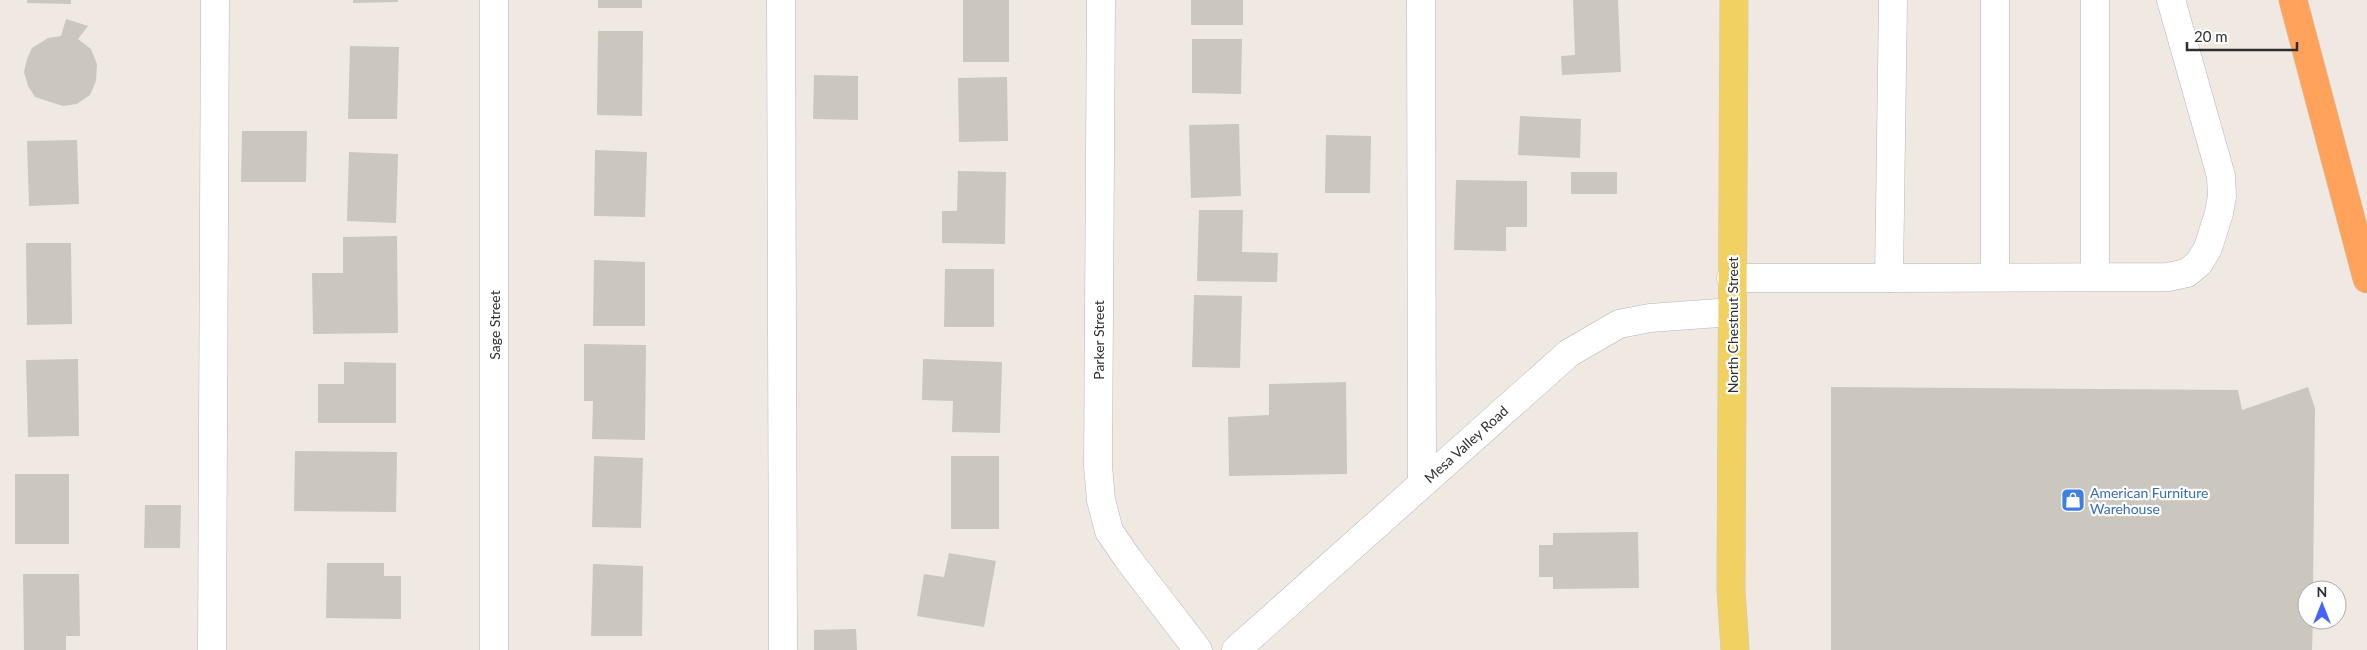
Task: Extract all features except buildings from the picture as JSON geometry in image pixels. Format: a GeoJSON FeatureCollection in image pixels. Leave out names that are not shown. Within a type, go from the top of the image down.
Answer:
{"type":"FeatureCollection","features":[{"type":"Feature","properties":{"kind":"highway"},"geometry":{"type":"LineString","coordinates":[[2293,0],[2367,279]]}},
{"type":"Feature","properties":{"kind":"main road","name":"North Chestnut Street"},"geometry":{"type":"LineString","coordinates":[[1734,0],[1731,278],[1731,589],[1735,650]]}},
{"type":"Feature","properties":{"kind":"street"},"geometry":{"type":"LineString","coordinates":[[212,650],[215,0]]}},
{"type":"Feature","properties":{"kind":"street","name":"Sage Street"},"geometry":{"type":"LineString","coordinates":[[494,0],[494,650]]}},
{"type":"Feature","properties":{"kind":"street"},"geometry":{"type":"LineString","coordinates":[[781,0],[783,650]]}},
{"type":"Feature","properties":{"kind":"street","name":"Parker Street"},"geometry":{"type":"LineString","coordinates":[[1101,0],[1098,466],[1101,500],[1110,531],[1128,560],[1198,650]]}},
{"type":"Feature","properties":{"kind":"street"},"geometry":{"type":"LineString","coordinates":[[1421,0],[1422,483]]}},
{"type":"Feature","properties":{"kind":"street"},"geometry":{"type":"LineString","coordinates":[[1889,278],[1893,0]]}},
{"type":"Feature","properties":{"kind":"street"},"geometry":{"type":"LineString","coordinates":[[1995,0],[1995,278]]}},
{"type":"Feature","properties":{"kind":"street"},"geometry":{"type":"LineString","coordinates":[[2095,0],[2095,278]]}},
{"type":"Feature","properties":{"kind":"street"},"geometry":{"type":"LineString","coordinates":[[1731,278],[2095,278],[2168,277],[2186,272],[2199,263],[2208,248],[2219,213],[2222,196],[2221,176],[2171,0]]}},
{"type":"Feature","properties":{"kind":"street","name":"Mesa Valley Road"},"geometry":{"type":"LineString","coordinates":[[1236,650],[1569,352],[1619,324],[1650,318],[1732,312]]}},
{"type":"Feature","properties":{"kind":"place","name":"American Furniture Warehouse"},"geometry":{"type":"Point","coordinates":[2073,500]}}]}
